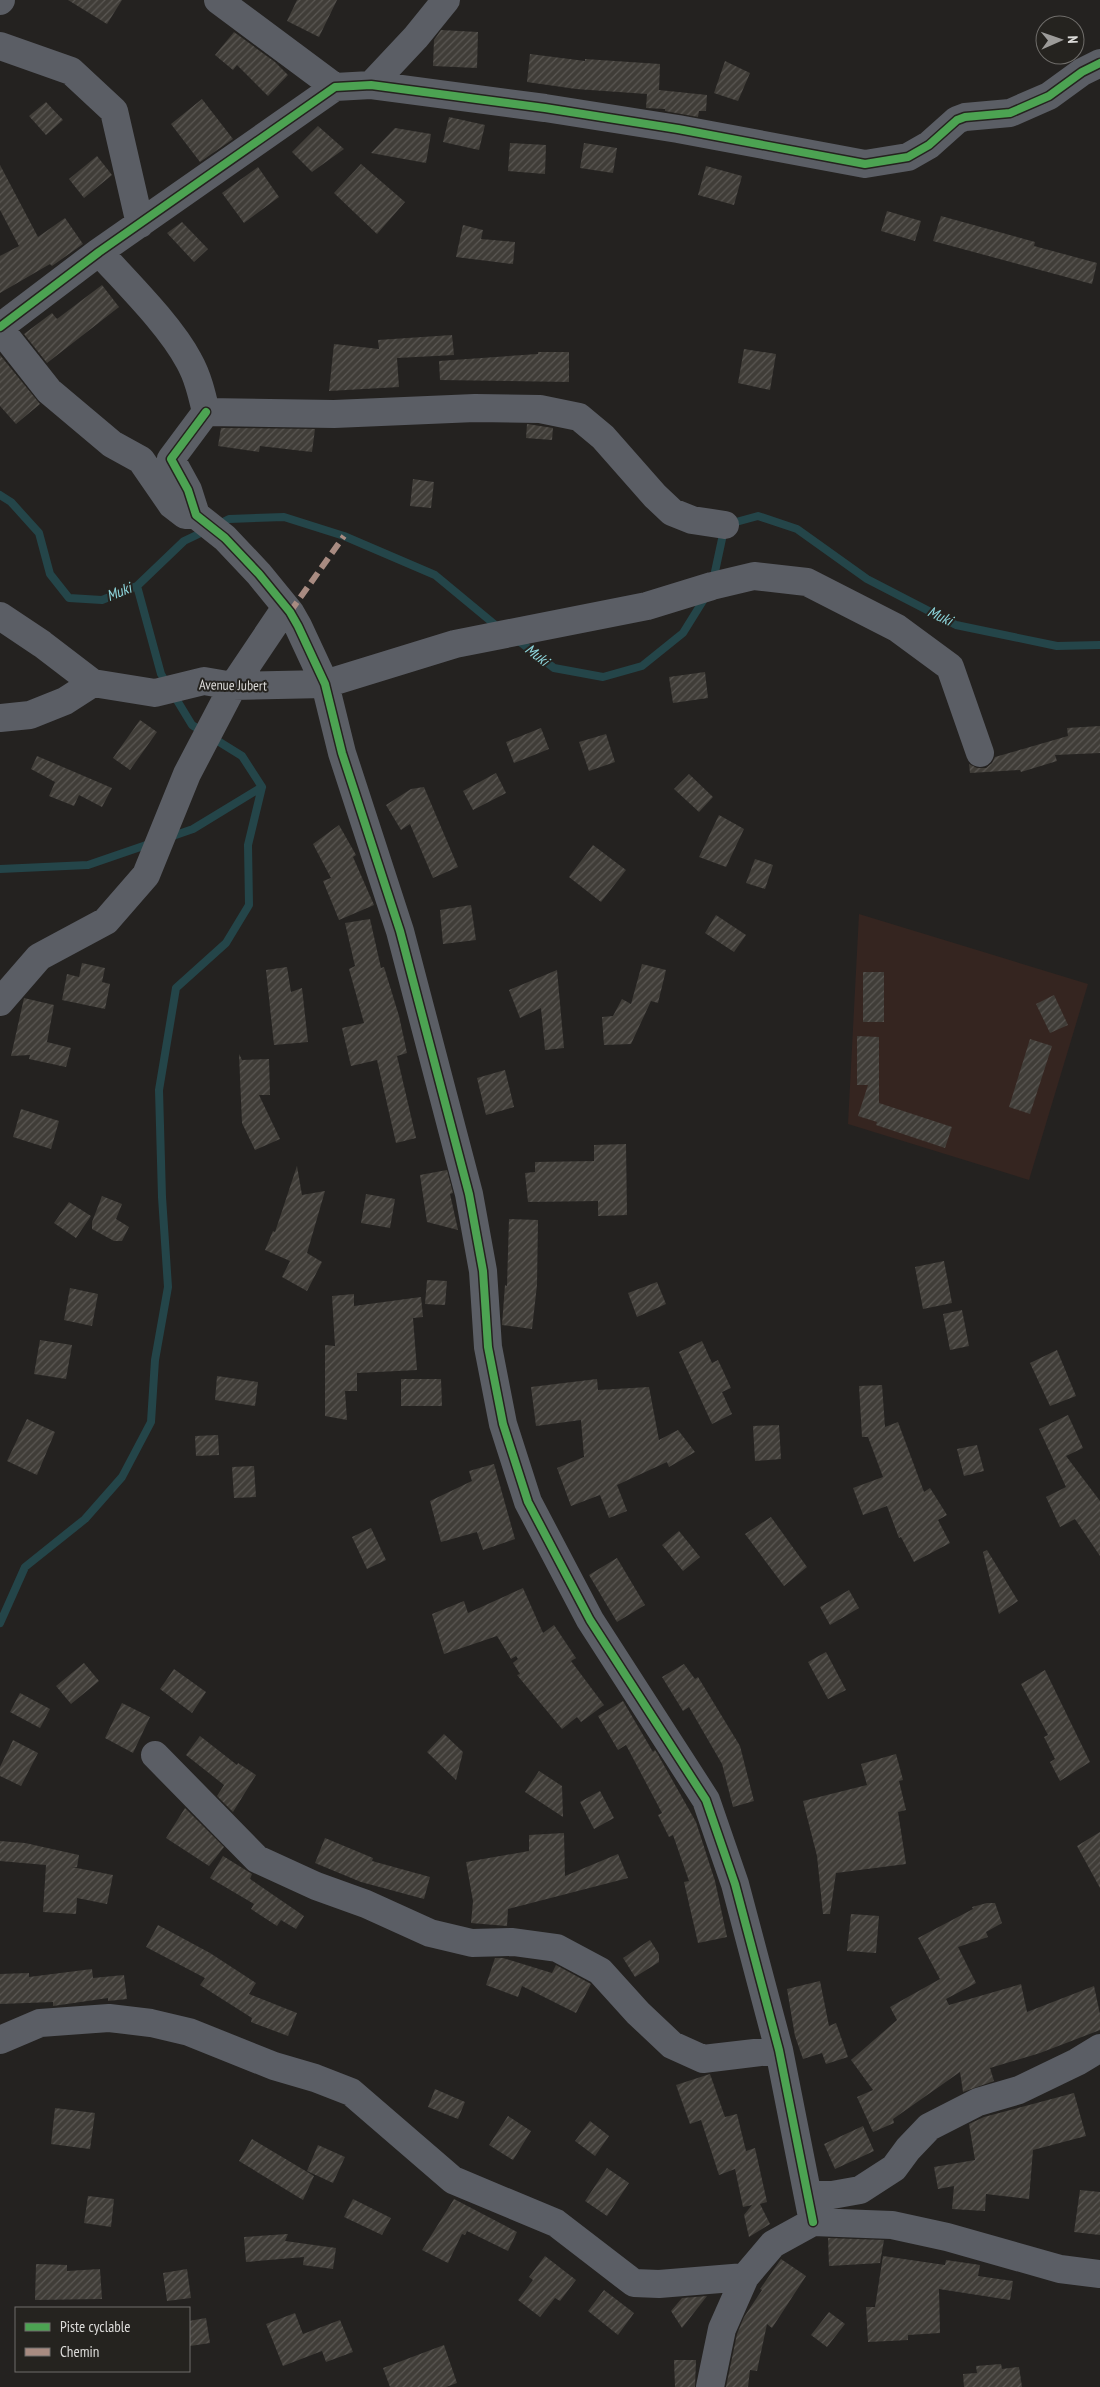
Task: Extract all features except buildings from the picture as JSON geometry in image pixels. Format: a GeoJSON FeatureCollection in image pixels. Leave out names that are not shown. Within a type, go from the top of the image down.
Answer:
{"type":"FeatureCollection","features":[{"type":"Feature","properties":{"kind":"street"},"geometry":{"type":"LineString","coordinates":[[218,0],[335,87]]}},
{"type":"Feature","properties":{"kind":"street"},"geometry":{"type":"LineString","coordinates":[[371,85],[416,37],[446,0]]}},
{"type":"Feature","properties":{"kind":"street"},"geometry":{"type":"LineString","coordinates":[[0,46],[71,71],[114,111],[140,224]]}},
{"type":"Feature","properties":{"kind":"street"},"geometry":{"type":"LineString","coordinates":[[196,515],[185,515],[172,506],[140,460],[112,444],[49,391],[0,328],[98,252],[335,87],[371,85],[583,114],[865,164],[908,157],[929,145],[957,120],[965,116],[1010,112],[1049,96],[1082,72],[1100,63]]}},
{"type":"Feature","properties":{"kind":"street"},"geometry":{"type":"LineString","coordinates":[[98,252],[136,293],[190,361],[200,386],[206,412],[171,459]]}},
{"type":"Feature","properties":{"kind":"street"},"geometry":{"type":"LineString","coordinates":[[206,412],[352,414],[474,408],[540,409],[579,417],[603,437],[655,496],[672,512],[692,520],[725,526]]}},
{"type":"Feature","properties":{"kind":"street"},"geometry":{"type":"LineString","coordinates":[[140,460],[171,459]]}},
{"type":"Feature","properties":{"kind":"street"},"geometry":{"type":"LineString","coordinates":[[171,459],[188,490],[196,515],[225,538],[259,574],[290,612],[325,684],[342,754],[400,931],[469,1194],[483,1271],[488,1347],[503,1424],[528,1502],[590,1620],[706,1800],[735,1884],[779,2050],[813,2222]]}},
{"type":"Feature","properties":{"kind":"street","name":"Avenue Jubert"},"geometry":{"type":"LineString","coordinates":[[93,684],[155,693],[204,681],[233,686],[325,684],[455,644],[647,606],[712,586],[754,576],[807,582],[897,628],[950,667],[980,753]]}},
{"type":"Feature","properties":{"kind":"street"},"geometry":{"type":"LineString","coordinates":[[0,1002],[39,957],[106,921],[146,875],[187,774],[233,686],[280,616],[290,612]]}},
{"type":"Feature","properties":{"kind":"street"},"geometry":{"type":"LineString","coordinates":[[0,616],[42,644],[93,684],[65,701],[30,715],[0,718]]}},
{"type":"Feature","properties":{"kind":"street"},"geometry":{"type":"LineString","coordinates":[[155,1755],[257,1859],[316,1886],[366,1904],[430,1933],[472,1943],[513,1942],[557,1948],[600,1971],[638,2013],[672,2045],[703,2059],[779,2050]]}},
{"type":"Feature","properties":{"kind":"street"},"geometry":{"type":"LineString","coordinates":[[0,2040],[40,2023],[110,2018],[151,2023],[189,2032],[274,2066],[315,2078],[351,2092],[453,2180],[556,2223],[634,2283],[659,2284],[745,2277]]}},
{"type":"Feature","properties":{"kind":"street"},"geometry":{"type":"LineString","coordinates":[[808,2195],[832,2195],[860,2190],[894,2168],[908,2149],[929,2128],[978,2102],[1019,2090],[1077,2062],[1100,2048]]}},
{"type":"Feature","properties":{"kind":"street"},"geometry":{"type":"LineString","coordinates":[[710,2387],[722,2329],[745,2277],[773,2244],[813,2222],[892,2225],[948,2237],[1060,2269],[1100,2274]]}},
{"type":"Feature","properties":{"kind":"shaded area"},"geometry":{"type":"Polygon","coordinates":[[[859,914],[1088,984],[1029,1180],[848,1124],[859,914]]]}},
{"type":"Feature","properties":{"kind":"waterway","name":"Muki"},"geometry":{"type":"LineString","coordinates":[[0,495],[11,502],[39,533],[50,574],[69,598],[102,600],[137,586],[184,541],[207,530]]}},
{"type":"Feature","properties":{"kind":"waterway","name":"Muki"},"geometry":{"type":"LineString","coordinates":[[713,581],[725,525],[758,516],[797,529],[867,579],[956,625],[1057,646],[1100,645]]}},
{"type":"Feature","properties":{"kind":"waterway","name":"Muki"},"geometry":{"type":"LineString","coordinates":[[217,525],[229,519],[284,517],[344,536],[435,575],[499,628]]}},
{"type":"Feature","properties":{"kind":"waterway"},"geometry":{"type":"LineString","coordinates":[[0,1623],[25,1567],[85,1519],[122,1477],[151,1422],[155,1360],[168,1287],[162,1197],[159,1090],[176,988],[226,943],[249,905],[248,845],[262,787],[242,756],[192,725],[161,674],[137,586]]}},
{"type":"Feature","properties":{"kind":"waterway","name":"Muki"},"geometry":{"type":"LineString","coordinates":[[515,638],[554,668],[603,677],[642,666],[683,633],[706,596]]}},
{"type":"Feature","properties":{"kind":"waterway"},"geometry":{"type":"LineString","coordinates":[[167,838],[193,829],[262,787]]}},
{"type":"Feature","properties":{"kind":"waterway"},"geometry":{"type":"LineString","coordinates":[[0,869],[88,865],[152,843]]}},
{"type":"Feature","properties":{"kind":"marked path"},"geometry":{"type":"LineString","coordinates":[[290,612],[344,536]]}},
{"type":"Feature","properties":{"kind":"cycle path"},"geometry":{"type":"LineString","coordinates":[[0,327],[99,252],[335,87],[371,85],[545,108],[678,129],[865,164],[908,157],[929,145],[957,120],[965,117],[1010,113],[1049,96],[1082,72],[1100,63]]}},
{"type":"Feature","properties":{"kind":"cycle path"},"geometry":{"type":"LineString","coordinates":[[206,412],[171,459],[188,490],[196,515],[225,538],[259,574],[290,612],[325,684],[342,753],[400,931],[469,1194],[483,1271],[488,1347],[503,1424],[528,1502],[590,1620],[706,1800],[735,1884],[779,2050],[813,2222]]}}]}
